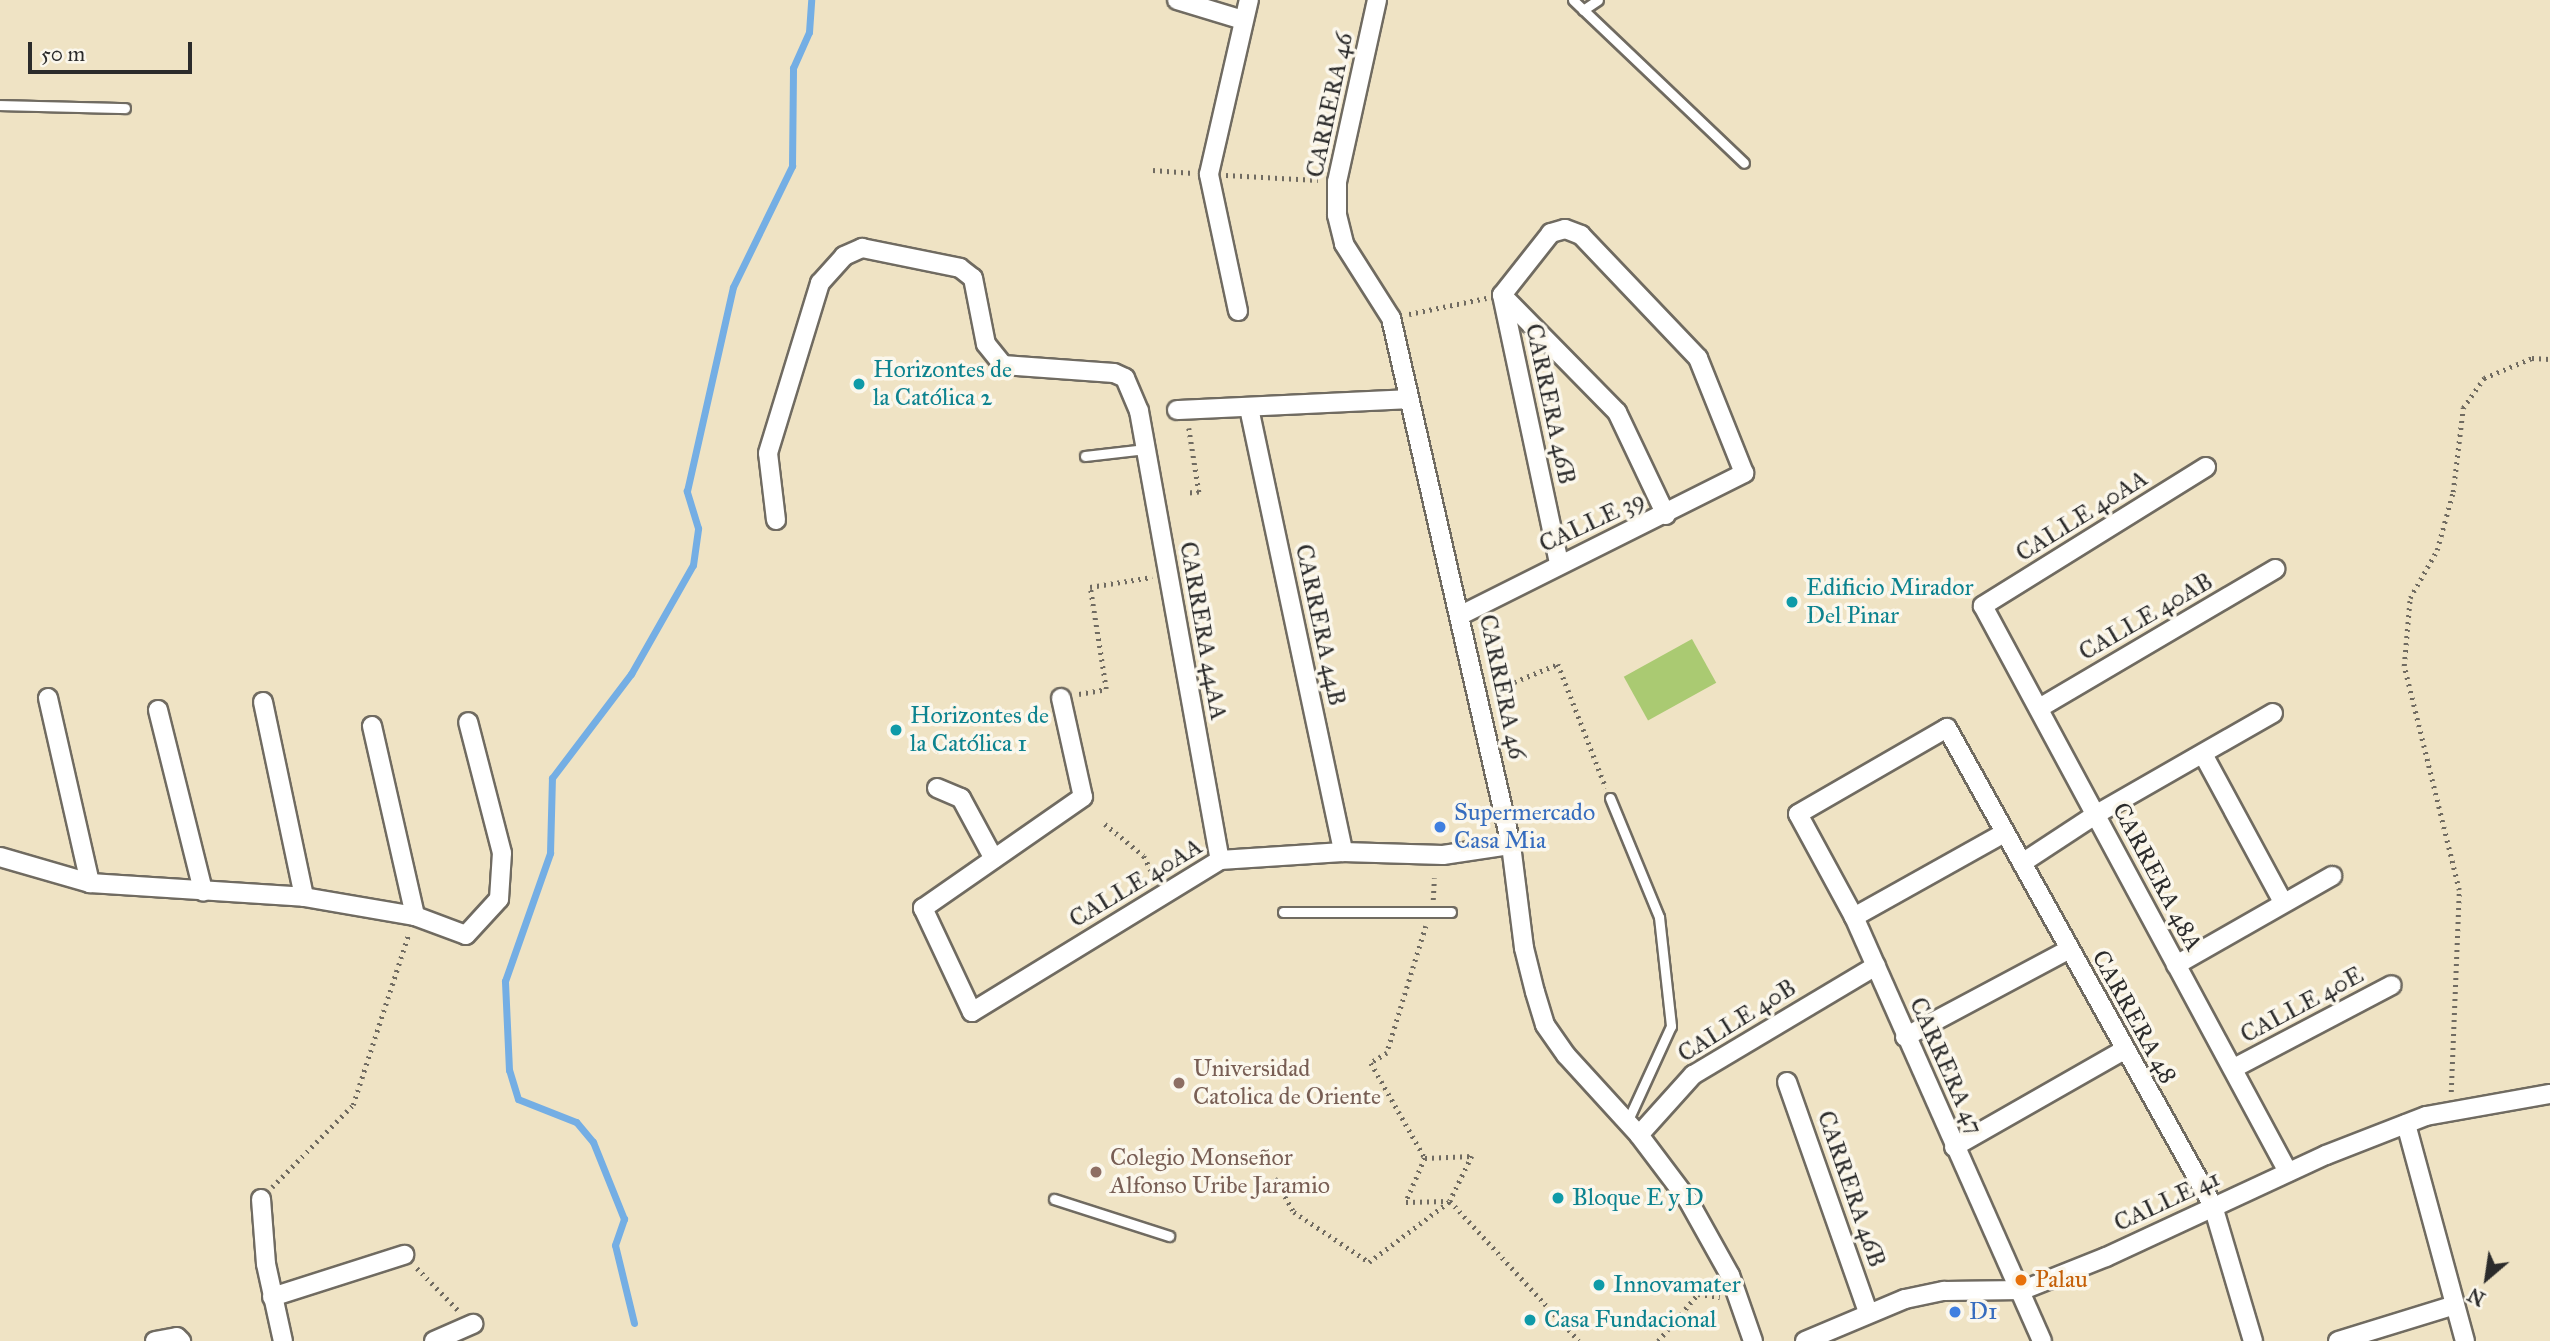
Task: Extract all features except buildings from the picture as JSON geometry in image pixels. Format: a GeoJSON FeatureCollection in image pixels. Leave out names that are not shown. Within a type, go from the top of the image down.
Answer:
{"type":"FeatureCollection","features":[{"type":"Feature","properties":{"kind":"street"},"geometry":{"type":"LineString","coordinates":[[1178,0],[1243,19]]}},
{"type":"Feature","properties":{"kind":"street"},"geometry":{"type":"LineString","coordinates":[[1238,311],[1209,174],[1249,0]]}},
{"type":"Feature","properties":{"kind":"street","name":"CARRERA 46"},"geometry":{"type":"LineString","coordinates":[[1377,0],[1337,182],[1337,215],[1344,244],[1391,318],[1479,696],[1511,845],[1524,948],[1545,1025],[1639,1135],[1688,1200],[1741,1300],[1753,1341]]}},
{"type":"Feature","properties":{"kind":"street","name":"CALLE 39"},"geometry":{"type":"LineString","coordinates":[[1461,615],[1744,473],[1698,358],[1581,235],[1565,229],[1551,233],[1502,295]]}},
{"type":"Feature","properties":{"kind":"street","name":"CARRERA 44AA"},"geometry":{"type":"LineString","coordinates":[[776,520],[768,453],[820,283],[844,256],[862,248],[960,268],[973,278],[986,344],[1003,365],[1114,373],[1130,384],[1139,411],[1220,860]]}},
{"type":"Feature","properties":{"kind":"street"},"geometry":{"type":"LineString","coordinates":[[1502,295],[1617,412],[1666,514]]}},
{"type":"Feature","properties":{"kind":"street","name":"CARRERA 46B"},"geometry":{"type":"LineString","coordinates":[[1502,295],[1559,564]]}},
{"type":"Feature","properties":{"kind":"street"},"geometry":{"type":"LineString","coordinates":[[1181,410],[1408,399]]}},
{"type":"Feature","properties":{"kind":"street","name":"CARRERA 44B"},"geometry":{"type":"LineString","coordinates":[[1249,408],[1343,852]]}},
{"type":"Feature","properties":{"kind":"street","name":"CALLE 40AA"},"geometry":{"type":"LineString","coordinates":[[1983,606],[2206,467]]}},
{"type":"Feature","properties":{"kind":"street","name":"CALLE 40AB"},"geometry":{"type":"LineString","coordinates":[[2041,707],[2275,569]]}},
{"type":"Feature","properties":{"kind":"street","name":"CARRERA 48A"},"geometry":{"type":"LineString","coordinates":[[1983,606],[2041,707],[2095,815],[2288,1172]]}},
{"type":"Feature","properties":{"kind":"street"},"geometry":{"type":"LineString","coordinates":[[48,698],[90,883]]}},
{"type":"Feature","properties":{"kind":"street"},"geometry":{"type":"LineString","coordinates":[[937,788],[961,799],[994,859],[1083,797],[1061,698]]}},
{"type":"Feature","properties":{"kind":"street"},"geometry":{"type":"LineString","coordinates":[[263,702],[304,897]]}},
{"type":"Feature","properties":{"kind":"street"},"geometry":{"type":"LineString","coordinates":[[158,710],[203,891]]}},
{"type":"Feature","properties":{"kind":"street"},"geometry":{"type":"LineString","coordinates":[[2022,863],[2095,815],[2204,756],[2273,713]]}},
{"type":"Feature","properties":{"kind":"street"},"geometry":{"type":"LineString","coordinates":[[0,857],[90,883],[304,897],[415,916],[466,935],[499,900],[502,853],[468,722]]}},
{"type":"Feature","properties":{"kind":"street"},"geometry":{"type":"LineString","coordinates":[[372,726],[415,916]]}},
{"type":"Feature","properties":{"kind":"street","name":"CARRERA 47"},"geometry":{"type":"LineString","coordinates":[[1947,728],[1798,814],[1854,917],[1954,1147],[2023,1290],[2042,1341]]}},
{"type":"Feature","properties":{"kind":"street","name":"CARRERA 48"},"geometry":{"type":"LineString","coordinates":[[1947,728],[2068,950],[2213,1206],[2253,1341]]}},
{"type":"Feature","properties":{"kind":"street"},"geometry":{"type":"LineString","coordinates":[[2204,756],[2283,902]]}},
{"type":"Feature","properties":{"kind":"street"},"geometry":{"type":"LineString","coordinates":[[1854,917],[2004,833]]}},
{"type":"Feature","properties":{"kind":"street","name":"CALLE 40AA"},"geometry":{"type":"LineString","coordinates":[[994,859],[923,908],[972,1012],[1220,860],[1343,852],[1443,855],[1511,845]]}},
{"type":"Feature","properties":{"kind":"street"},"geometry":{"type":"LineString","coordinates":[[2176,965],[2332,876]]}},
{"type":"Feature","properties":{"kind":"street"},"geometry":{"type":"LineString","coordinates":[[1905,1037],[2068,950]]}},
{"type":"Feature","properties":{"kind":"street","name":"CALLE 40B"},"geometry":{"type":"LineString","coordinates":[[1639,1135],[1693,1074],[1876,966]]}},
{"type":"Feature","properties":{"kind":"street","name":"CALLE 40E"},"geometry":{"type":"LineString","coordinates":[[2234,1068],[2392,985]]}},
{"type":"Feature","properties":{"kind":"street"},"geometry":{"type":"LineString","coordinates":[[1954,1147],[2124,1050]]}},
{"type":"Feature","properties":{"kind":"street","name":"CARRERA 46B"},"geometry":{"type":"LineString","coordinates":[[1787,1082],[1868,1312]]}},
{"type":"Feature","properties":{"kind":"street","name":"CALLE 41"},"geometry":{"type":"LineString","coordinates":[[1804,1341],[1868,1312],[1944,1291],[2023,1290],[2288,1172],[2406,1124],[2450,1111],[2550,1094]]}},
{"type":"Feature","properties":{"kind":"street"},"geometry":{"type":"LineString","coordinates":[[2406,1124],[2465,1341]]}},
{"type":"Feature","properties":{"kind":"street"},"geometry":{"type":"LineString","coordinates":[[261,1199],[272,1297],[283,1341]]}},
{"type":"Feature","properties":{"kind":"street"},"geometry":{"type":"LineString","coordinates":[[272,1297],[404,1255]]}},
{"type":"Feature","properties":{"kind":"street"},"geometry":{"type":"LineString","coordinates":[[2338,1341],[2455,1305]]}},
{"type":"Feature","properties":{"kind":"street"},"geometry":{"type":"LineString","coordinates":[[434,1341],[473,1324]]}},
{"type":"Feature","properties":{"kind":"street"},"geometry":{"type":"LineString","coordinates":[[155,1341],[181,1340]]}},
{"type":"Feature","properties":{"kind":"lane"},"geometry":{"type":"LineString","coordinates":[[1573,0],[1744,163]]}},
{"type":"Feature","properties":{"kind":"lane"},"geometry":{"type":"LineString","coordinates":[[1583,10],[1598,0]]}},
{"type":"Feature","properties":{"kind":"lane"},"geometry":{"type":"LineString","coordinates":[[0,105],[125,108]]}},
{"type":"Feature","properties":{"kind":"lane"},"geometry":{"type":"LineString","coordinates":[[1086,456],[1146,449]]}},
{"type":"Feature","properties":{"kind":"lane"},"geometry":{"type":"LineString","coordinates":[[1610,798],[1659,917],[1671,1026],[1626,1122]]}},
{"type":"Feature","properties":{"kind":"lane"},"geometry":{"type":"LineString","coordinates":[[1283,912],[1451,912]]}},
{"type":"Feature","properties":{"kind":"lane"},"geometry":{"type":"LineString","coordinates":[[1054,1199],[1169,1236]]}},
{"type":"Feature","properties":{"kind":"path"},"geometry":{"type":"LineString","coordinates":[[1153,170],[1337,182]]}},
{"type":"Feature","properties":{"kind":"path"},"geometry":{"type":"LineString","coordinates":[[1391,318],[1502,295]]}},
{"type":"Feature","properties":{"kind":"path"},"geometry":{"type":"LineString","coordinates":[[2450,1111],[2459,890],[2404,666],[2410,598],[2437,550],[2453,492],[2463,408],[2484,377],[2532,358],[2550,359]]}},
{"type":"Feature","properties":{"kind":"path"},"geometry":{"type":"LineString","coordinates":[[1181,410],[1199,492],[1189,493]]}},
{"type":"Feature","properties":{"kind":"path"},"geometry":{"type":"LineString","coordinates":[[1061,698],[1106,689],[1090,587],[1168,574]]}},
{"type":"Feature","properties":{"kind":"path"},"geometry":{"type":"LineString","coordinates":[[1479,696],[1558,664],[1610,798]]}},
{"type":"Feature","properties":{"kind":"path"},"geometry":{"type":"LineString","coordinates":[[1105,824],[1144,856],[1162,895]]}},
{"type":"Feature","properties":{"kind":"path"},"geometry":{"type":"LineString","coordinates":[[1425,1158],[1371,1063],[1387,1054],[1432,911],[1434,878]]}},
{"type":"Feature","properties":{"kind":"path"},"geometry":{"type":"LineString","coordinates":[[261,1199],[353,1105],[415,916]]}},
{"type":"Feature","properties":{"kind":"path"},"geometry":{"type":"LineString","coordinates":[[1275,1178],[1294,1212],[1369,1262],[1450,1201],[1472,1156],[1425,1158]]}},
{"type":"Feature","properties":{"kind":"path"},"geometry":{"type":"LineString","coordinates":[[1425,1158],[1406,1202],[1450,1201],[1579,1341]]}},
{"type":"Feature","properties":{"kind":"path"},"geometry":{"type":"LineString","coordinates":[[404,1255],[473,1324]]}},
{"type":"Feature","properties":{"kind":"path"},"geometry":{"type":"LineString","coordinates":[[1658,1341],[1698,1294],[1741,1300]]}},
{"type":"Feature","properties":{"kind":"green space"},"geometry":{"type":"Polygon","coordinates":[[[1692,639],[1716,683],[1648,721],[1624,677],[1692,639]]]}},
{"type":"Feature","properties":{"kind":"waterway"},"geometry":{"type":"LineString","coordinates":[[634,1323],[615,1245],[624,1219],[593,1142],[576,1122],[518,1099],[509,1070],[505,981],[550,853],[552,778],[631,674],[693,565],[698,528],[687,491],[733,287],[792,166],[793,68],[809,32],[811,0]]}},
{"type":"Feature","properties":{"kind":"place","name":"Horizontes de la Católica 2"},"geometry":{"type":"Point","coordinates":[859,384]}},
{"type":"Feature","properties":{"kind":"place","name":"Edificio Mirador Del Pinar"},"geometry":{"type":"Point","coordinates":[1792,602]}},
{"type":"Feature","properties":{"kind":"place","name":"Horizontes de la Católica 1"},"geometry":{"type":"Point","coordinates":[896,730]}},
{"type":"Feature","properties":{"kind":"place","name":"Supermercado Casa Mia"},"geometry":{"type":"Point","coordinates":[1440,827]}},
{"type":"Feature","properties":{"kind":"place","name":"Universidad Catolica de Oriente"},"geometry":{"type":"Point","coordinates":[1179,1083]}},
{"type":"Feature","properties":{"kind":"place","name":"Colegio Monseñor Alfonso Uribe Jaramio"},"geometry":{"type":"Point","coordinates":[1096,1172]}},
{"type":"Feature","properties":{"kind":"place","name":"Bloque E y D"},"geometry":{"type":"Point","coordinates":[1558,1198]}},
{"type":"Feature","properties":{"kind":"place","name":"Palau"},"geometry":{"type":"Point","coordinates":[2021,1280]}},
{"type":"Feature","properties":{"kind":"place","name":"Innovamater"},"geometry":{"type":"Point","coordinates":[1599,1285]}},
{"type":"Feature","properties":{"kind":"place","name":"D1"},"geometry":{"type":"Point","coordinates":[1955,1312]}},
{"type":"Feature","properties":{"kind":"place","name":"Casa Fundacional"},"geometry":{"type":"Point","coordinates":[1530,1320]}}]}
